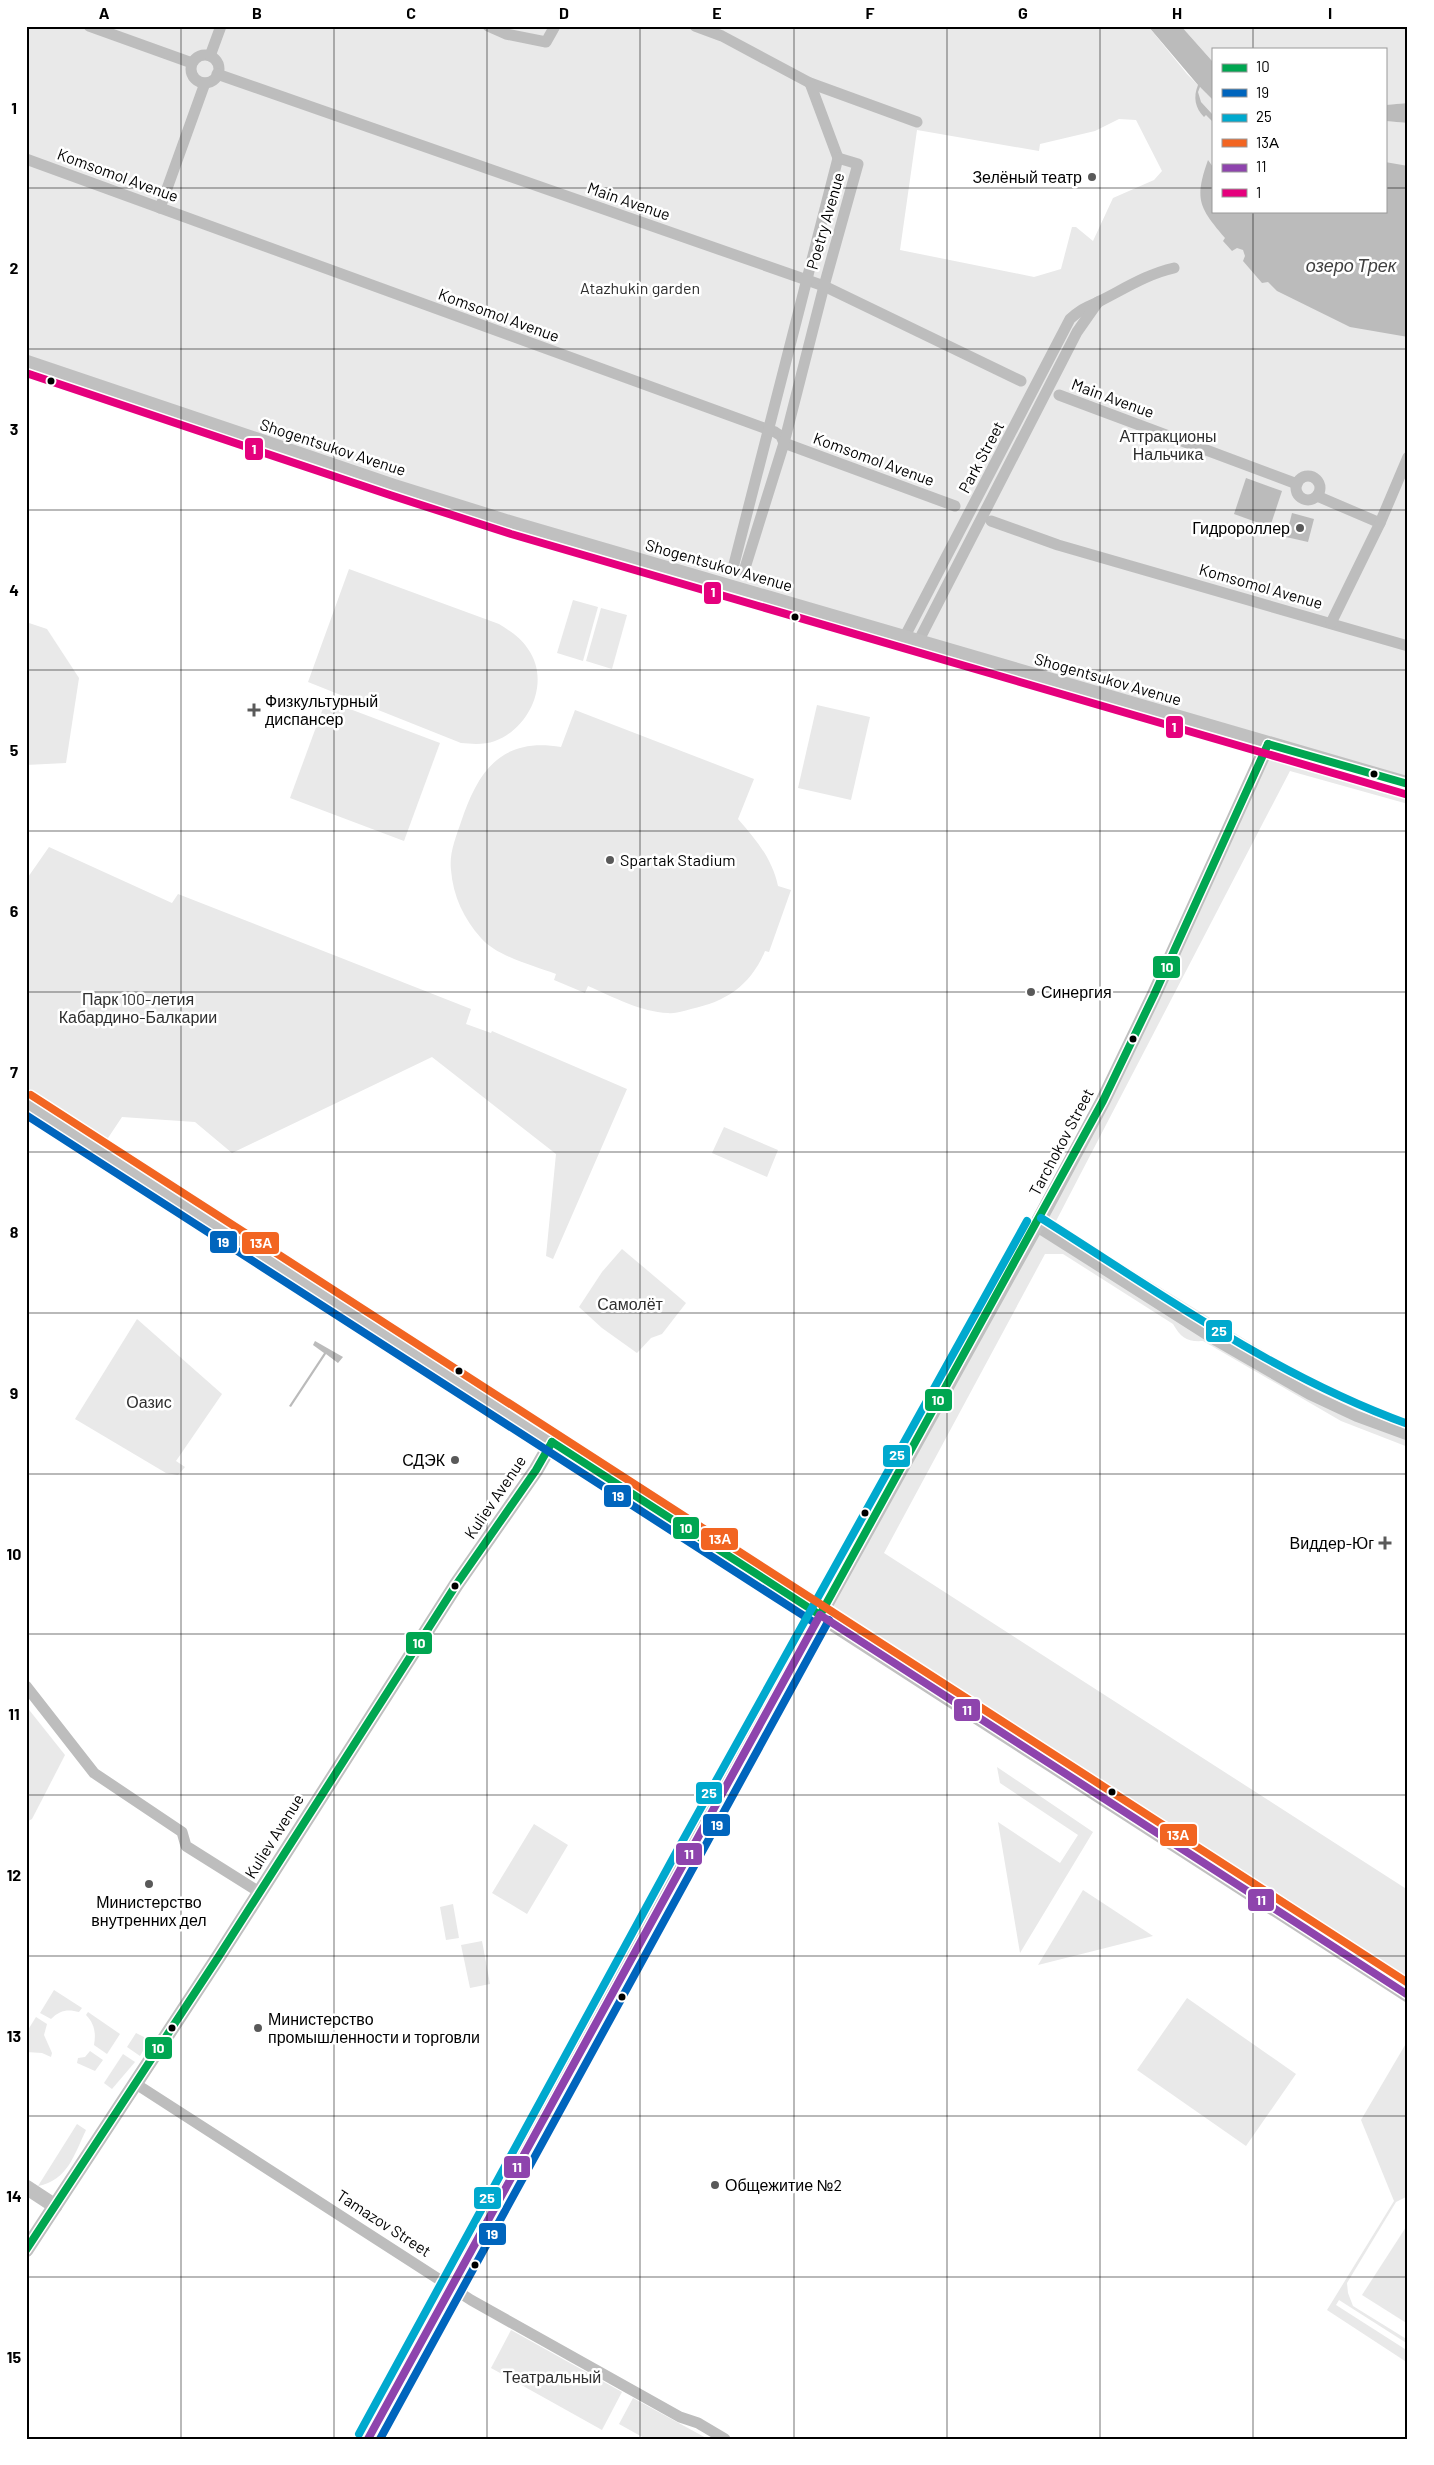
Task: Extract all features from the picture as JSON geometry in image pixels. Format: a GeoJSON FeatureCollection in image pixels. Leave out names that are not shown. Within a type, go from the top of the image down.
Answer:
{"type":"FeatureCollection","features":[{"type":"Feature","properties":{"kind":"street"},"geometry":{"type":"LineString","coordinates":[[89,26],[192,63]]}},
{"type":"Feature","properties":{"kind":"street"},"geometry":{"type":"LineString","coordinates":[[210,56],[222,26]]}},
{"type":"Feature","properties":{"kind":"street"},"geometry":{"type":"LineString","coordinates":[[488,26],[506,34],[546,42],[555,26]]}},
{"type":"Feature","properties":{"kind":"street"},"geometry":{"type":"LineString","coordinates":[[694,26],[722,36],[810,83],[917,122]]}},
{"type":"Feature","properties":{"kind":"street"},"geometry":{"type":"LineString","coordinates":[[200,56],[210,56],[218,64],[218,74],[214,79],[205,83],[195,79],[191,69],[192,63],[200,56]]}},
{"type":"Feature","properties":{"kind":"street","name":"Main Avenue"},"geometry":{"type":"LineString","coordinates":[[218,74],[824,286],[1021,381]]}},
{"type":"Feature","properties":{"kind":"street"},"geometry":{"type":"LineString","coordinates":[[160,208],[205,83]]}},
{"type":"Feature","properties":{"kind":"street"},"geometry":{"type":"LineString","coordinates":[[810,83],[838,158]]}},
{"type":"Feature","properties":{"kind":"street","name":"Poetry Avenue"},"geometry":{"type":"LineString","coordinates":[[838,158],[858,164],[824,286],[784,443],[739,570],[768,431],[808,280],[838,158]]}},
{"type":"Feature","properties":{"kind":"street","name":"Komsomol Avenue"},"geometry":{"type":"LineString","coordinates":[[26,159],[768,431],[781,436],[784,443],[955,506]]}},
{"type":"Feature","properties":{"kind":"street","name":"Park Street"},"geometry":{"type":"LineString","coordinates":[[911,640],[1070,319],[1087,305],[1098,302],[1134,283],[1174,268]]}},
{"type":"Feature","properties":{"kind":"street","name":"Shogentsukov Avenue"},"geometry":{"type":"LineString","coordinates":[[26,362],[514,524],[1408,784]]}},
{"type":"Feature","properties":{"kind":"street","name":"Main Avenue"},"geometry":{"type":"LineString","coordinates":[[1059,395],[1297,484]]}},
{"type":"Feature","properties":{"kind":"street"},"geometry":{"type":"LineString","coordinates":[[1331,623],[1380,523],[1408,457]]}},
{"type":"Feature","properties":{"kind":"street"},"geometry":{"type":"LineString","coordinates":[[1317,496],[1320,487],[1316,479],[1305,477],[1297,484],[1297,492],[1302,498],[1310,499],[1317,496],[1380,523]]}},
{"type":"Feature","properties":{"kind":"street","name":"Komsomol Avenue"},"geometry":{"type":"LineString","coordinates":[[991,521],[1058,545],[1408,646]]}},
{"type":"Feature","properties":{"kind":"street","name":"Tarchokov Street"},"geometry":{"type":"LineString","coordinates":[[368,2439],[690,1848],[1036,1226],[1127,1051],[1268,744]]}},
{"type":"Feature","properties":{"kind":"street"},"geometry":{"type":"LineString","coordinates":[[26,1103],[1408,1995]]}},
{"type":"Feature","properties":{"kind":"street"},"geometry":{"type":"LineString","coordinates":[[1036,1226],[1217,1341],[1301,1389],[1334,1407],[1408,1435]]}},
{"type":"Feature","properties":{"kind":"street","name":"Kuliev Avenue"},"geometry":{"type":"LineString","coordinates":[[26,2250],[136,2084],[456,1585],[536,1470],[552,1442]]}},
{"type":"Feature","properties":{"kind":"street"},"geometry":{"type":"LineString","coordinates":[[26,1686],[94,1773],[182,1832],[186,1846],[259,1892]]}},
{"type":"Feature","properties":{"kind":"street","name":"Tamazov Street"},"geometry":{"type":"LineString","coordinates":[[136,2084],[471,2300],[680,2417],[698,2423],[725,2439]]}},
{"type":"Feature","properties":{"kind":"street"},"geometry":{"type":"LineString","coordinates":[[26,2187],[55,2206]]}},
{"type":"Feature","properties":{"kind":"green space","name":"Atazhukin garden"},"geometry":{"type":"Polygon","coordinates":[[[26,26],[1148,26],[1187,74],[1212,99],[1212,212],[1386,212],[1386,121],[1408,123],[1408,804],[1290,771],[1055,1223],[1308,1378],[1408,1420],[1408,1447],[1341,1421],[1203,1341],[1193,1341],[1185,1338],[1173,1324],[1063,1254],[1045,1254],[884,1553],[1408,1890],[1408,1995],[820,1615],[1036,1226],[1267,744],[653,564],[26,362],[26,26]],[[1119,119],[1095,131],[1040,144],[1039,151],[917,130],[900,250],[1034,277],[1061,269],[1072,227],[1076,227],[1093,241],[1113,198],[1154,180],[1162,171],[1136,120],[1119,119]]]}},
{"type":"Feature","properties":{"kind":"green space"},"geometry":{"type":"Polygon","coordinates":[[[1181,26],[1408,26],[1408,103],[1386,105],[1386,48],[1212,48],[1212,61],[1181,26]]]}},
{"type":"Feature","properties":{"kind":"green space"},"geometry":{"type":"Polygon","coordinates":[[[349,569],[499,624],[519,638],[535,662],[537,689],[527,715],[518,726],[507,735],[495,741],[478,744],[461,743],[308,682],[349,569]]]}},
{"type":"Feature","properties":{"kind":"green space"},"geometry":{"type":"Polygon","coordinates":[[[573,600],[598,607],[583,661],[557,653],[573,600]]]}},
{"type":"Feature","properties":{"kind":"green space"},"geometry":{"type":"Polygon","coordinates":[[[601,608],[627,615],[612,669],[586,661],[601,608]]]}},
{"type":"Feature","properties":{"kind":"green space"},"geometry":{"type":"Polygon","coordinates":[[[26,622],[47,629],[79,678],[66,763],[26,765],[26,622]]]}},
{"type":"Feature","properties":{"kind":"green space"},"geometry":{"type":"Polygon","coordinates":[[[326,700],[440,743],[404,841],[290,798],[326,700]]]}},
{"type":"Feature","properties":{"kind":"green space"},"geometry":{"type":"Polygon","coordinates":[[[817,705],[870,717],[851,800],[798,788],[817,705]]]}},
{"type":"Feature","properties":{"kind":"green space","name":"Spartak Stadium"},"geometry":{"type":"Polygon","coordinates":[[[575,710],[754,779],[738,819],[757,842],[767,858],[778,886],[791,890],[769,952],[765,951],[745,982],[726,997],[704,1006],[671,1013],[637,1007],[588,986],[585,993],[554,980],[556,974],[516,960],[496,950],[481,938],[469,923],[460,907],[452,880],[451,857],[453,845],[475,787],[484,773],[507,753],[522,747],[540,745],[561,747],[575,710]]]}},
{"type":"Feature","properties":{"kind":"green space","name":"Парк 100-летия Кабардино-Балкарии"},"geometry":{"type":"Polygon","coordinates":[[[49,847],[172,903],[178,894],[471,1009],[466,1024],[491,1033],[492,1031],[627,1089],[553,1259],[546,1256],[556,1154],[432,1057],[232,1153],[195,1122],[122,1117],[106,1141],[26,1091],[26,880],[49,847]]]}},
{"type":"Feature","properties":{"kind":"green space"},"geometry":{"type":"Polygon","coordinates":[[[724,1127],[778,1150],[767,1177],[712,1153],[724,1127]]]}},
{"type":"Feature","properties":{"kind":"green space","name":"Самолёт"},"geometry":{"type":"Polygon","coordinates":[[[622,1249],[686,1303],[662,1334],[651,1338],[637,1353],[602,1328],[579,1307],[602,1272],[622,1249]]]}},
{"type":"Feature","properties":{"kind":"green space","name":"Оазис"},"geometry":{"type":"Polygon","coordinates":[[[137,1319],[222,1394],[176,1461],[185,1467],[178,1475],[166,1473],[75,1419],[137,1319]]]}},
{"type":"Feature","properties":{"kind":"green space"},"geometry":{"type":"Polygon","coordinates":[[[26,1706],[65,1755],[32,1819],[26,1822],[26,1706]]]}},
{"type":"Feature","properties":{"kind":"green space"},"geometry":{"type":"Polygon","coordinates":[[[997,1767],[1093,1832],[1020,1953],[998,1822],[1060,1863],[1078,1835],[1000,1783],[997,1767]]]}},
{"type":"Feature","properties":{"kind":"green space"},"geometry":{"type":"Polygon","coordinates":[[[534,1824],[568,1845],[527,1914],[492,1893],[534,1824]]]}},
{"type":"Feature","properties":{"kind":"green space"},"geometry":{"type":"Polygon","coordinates":[[[1083,1890],[1153,1936],[1038,1965],[1083,1890]]]}},
{"type":"Feature","properties":{"kind":"green space"},"geometry":{"type":"Polygon","coordinates":[[[453,1904],[459,1938],[446,1940],[440,1907],[453,1904]]]}},
{"type":"Feature","properties":{"kind":"green space"},"geometry":{"type":"Polygon","coordinates":[[[482,1941],[490,1984],[470,1988],[461,1945],[482,1941]]]}},
{"type":"Feature","properties":{"kind":"green space"},"geometry":{"type":"Polygon","coordinates":[[[54,1990],[82,2008],[79,2012],[64,2011],[51,2019],[40,2013],[54,1990]]]}},
{"type":"Feature","properties":{"kind":"green space"},"geometry":{"type":"Polygon","coordinates":[[[1187,1998],[1296,2074],[1246,2146],[1137,2070],[1187,1998]]]}},
{"type":"Feature","properties":{"kind":"green space"},"geometry":{"type":"Polygon","coordinates":[[[88,2012],[120,2034],[107,2054],[94,2045],[94,2029],[86,2015],[88,2012]]]}},
{"type":"Feature","properties":{"kind":"green space"},"geometry":{"type":"Polygon","coordinates":[[[36,2017],[47,2024],[44,2035],[52,2053],[51,2057],[42,2053],[26,2052],[26,2033],[36,2017]]]}},
{"type":"Feature","properties":{"kind":"green space"},"geometry":{"type":"Polygon","coordinates":[[[136,2033],[144,2037],[147,2044],[140,2056],[127,2047],[136,2033]]]}},
{"type":"Feature","properties":{"kind":"green space"},"geometry":{"type":"Polygon","coordinates":[[[1408,2040],[1408,2196],[1396,2202],[1347,2283],[1348,2293],[1353,2306],[1408,2340],[1408,2344],[1339,2300],[1336,2305],[1408,2351],[1408,2363],[1327,2310],[1394,2201],[1361,2120],[1408,2040]]]}},
{"type":"Feature","properties":{"kind":"green space"},"geometry":{"type":"Polygon","coordinates":[[[90,2051],[103,2060],[95,2071],[77,2063],[78,2058],[85,2057],[90,2051]]]}},
{"type":"Feature","properties":{"kind":"green space"},"geometry":{"type":"Polygon","coordinates":[[[123,2054],[135,2062],[112,2089],[104,2083],[123,2054]]]}},
{"type":"Feature","properties":{"kind":"green space"},"geometry":{"type":"Polygon","coordinates":[[[77,2124],[86,2130],[69,2165],[56,2178],[38,2186],[77,2124]]]}},
{"type":"Feature","properties":{"kind":"green space"},"geometry":{"type":"Polygon","coordinates":[[[1408,2224],[1408,2324],[1362,2295],[1408,2224]]]}},
{"type":"Feature","properties":{"kind":"green space","name":"Театральный"},"geometry":{"type":"Polygon","coordinates":[[[511,2330],[622,2392],[602,2430],[491,2368],[511,2330]]]}},
{"type":"Feature","properties":{"kind":"green space","name":"Театральный"},"geometry":{"type":"Polygon","coordinates":[[[633,2398],[708,2439],[646,2439],[619,2424],[633,2398]]]}},
{"type":"Feature","properties":{"kind":"water"},"geometry":{"type":"Polygon","coordinates":[[[1148,26],[1181,26],[1212,61],[1212,99],[1200,87],[1198,92],[1201,102],[1212,114],[1212,121],[1206,115],[1204,117],[1201,114],[1197,106],[1196,94],[1198,85],[1148,26]]]}},
{"type":"Feature","properties":{"kind":"water"},"geometry":{"type":"Polygon","coordinates":[[[1408,103],[1408,123],[1386,121],[1386,105],[1408,103]]]}},
{"type":"Feature","properties":{"kind":"water","name":"озеро Трек"},"geometry":{"type":"Polygon","coordinates":[[[1208,160],[1212,166],[1212,212],[1386,212],[1386,162],[1408,166],[1408,337],[1350,327],[1277,291],[1268,282],[1262,283],[1243,261],[1245,256],[1243,250],[1237,248],[1232,251],[1223,241],[1225,238],[1209,218],[1200,194],[1208,160]]]}},
{"type":"Feature","properties":{"kind":"water"},"geometry":{"type":"Polygon","coordinates":[[[1246,478],[1282,491],[1270,527],[1234,514],[1246,478]]]}},
{"type":"Feature","properties":{"kind":"water","name":"Гидророллер"},"geometry":{"type":"Polygon","coordinates":[[[1292,513],[1314,519],[1308,542],[1286,537],[1292,513]]]}},
{"type":"Feature","properties":{"kind":"water"},"geometry":{"type":"Polygon","coordinates":[[[315,1341],[343,1357],[338,1363],[326,1354],[291,1407],[289,1406],[324,1353],[313,1345],[315,1341]]]}},
{"type":"Feature","properties":{"kind":"transit line","name":"1"},"geometry":{"type":"LineString","coordinates":[[26,373],[511,534],[1405,794]]}},
{"type":"Feature","properties":{"kind":"transit line","name":"10"},"geometry":{"type":"LineString","coordinates":[[1268,744],[1408,784]]}},
{"type":"Feature","properties":{"kind":"transit line","name":"10"},"geometry":{"type":"LineString","coordinates":[[820,1615],[1103,1101],[1154,995],[1268,744]]}},
{"type":"Feature","properties":{"kind":"transit line","name":"13А"},"geometry":{"type":"LineString","coordinates":[[31,1095],[1408,1983]]}},
{"type":"Feature","properties":{"kind":"transit line","name":"19"},"geometry":{"type":"LineString","coordinates":[[26,1115],[815,1623]]}},
{"type":"Feature","properties":{"kind":"transit line","name":"25"},"geometry":{"type":"LineString","coordinates":[[1041,1218],[1174,1303],[1265,1358],[1311,1382],[1408,1424]]}},
{"type":"Feature","properties":{"kind":"transit line","name":"25"},"geometry":{"type":"LineString","coordinates":[[359,2434],[677,1851],[1027,1221]]}},
{"type":"Feature","properties":{"kind":"transit line","name":"10"},"geometry":{"type":"LineString","coordinates":[[552,1442],[820,1615]]}},
{"type":"Feature","properties":{"kind":"transit line","name":"10"},"geometry":{"type":"LineString","coordinates":[[26,2250],[219,1956],[456,1585],[536,1470],[552,1442]]}},
{"type":"Feature","properties":{"kind":"transit line","name":"11"},"geometry":{"type":"LineString","coordinates":[[820,1615],[1408,1995]]}},
{"type":"Feature","properties":{"kind":"transit line","name":"11"},"geometry":{"type":"LineString","coordinates":[[368,2439],[820,1615]]}},
{"type":"Feature","properties":{"kind":"transit line","name":"19"},"geometry":{"type":"LineString","coordinates":[[380,2439],[829,1620]]}},
{"type":"Feature","properties":{"kind":"place","name":"Зелёный театр"},"geometry":{"type":"Point","coordinates":[1092,177]}},
{"type":"Feature","properties":{"kind":"place","name":"Гидророллер"},"geometry":{"type":"Point","coordinates":[1300,528]}},
{"type":"Feature","properties":{"kind":"place","name":"Физкультурный диспансер"},"geometry":{"type":"Point","coordinates":[254,710]}},
{"type":"Feature","properties":{"kind":"place","name":"Spartak Stadium"},"geometry":{"type":"Point","coordinates":[610,860]}},
{"type":"Feature","properties":{"kind":"place","name":"Синергия"},"geometry":{"type":"Point","coordinates":[1031,992]}},
{"type":"Feature","properties":{"kind":"place","name":"СДЭК"},"geometry":{"type":"Point","coordinates":[455,1460]}},
{"type":"Feature","properties":{"kind":"place","name":"Виддер-Юг"},"geometry":{"type":"Point","coordinates":[1385,1543]}},
{"type":"Feature","properties":{"kind":"place","name":"Министерство внутренних дел"},"geometry":{"type":"Point","coordinates":[149,1884]}},
{"type":"Feature","properties":{"kind":"place","name":"Министерство промышленности и торговли"},"geometry":{"type":"Point","coordinates":[258,2028]}},
{"type":"Feature","properties":{"kind":"place","name":"Общежитие №2"},"geometry":{"type":"Point","coordinates":[715,2185]}},
{"type":"Feature","properties":{"kind":"park label","name":"Аттракционы Нальчика"},"geometry":{"type":"Point","coordinates":[1168,445]}}]}
